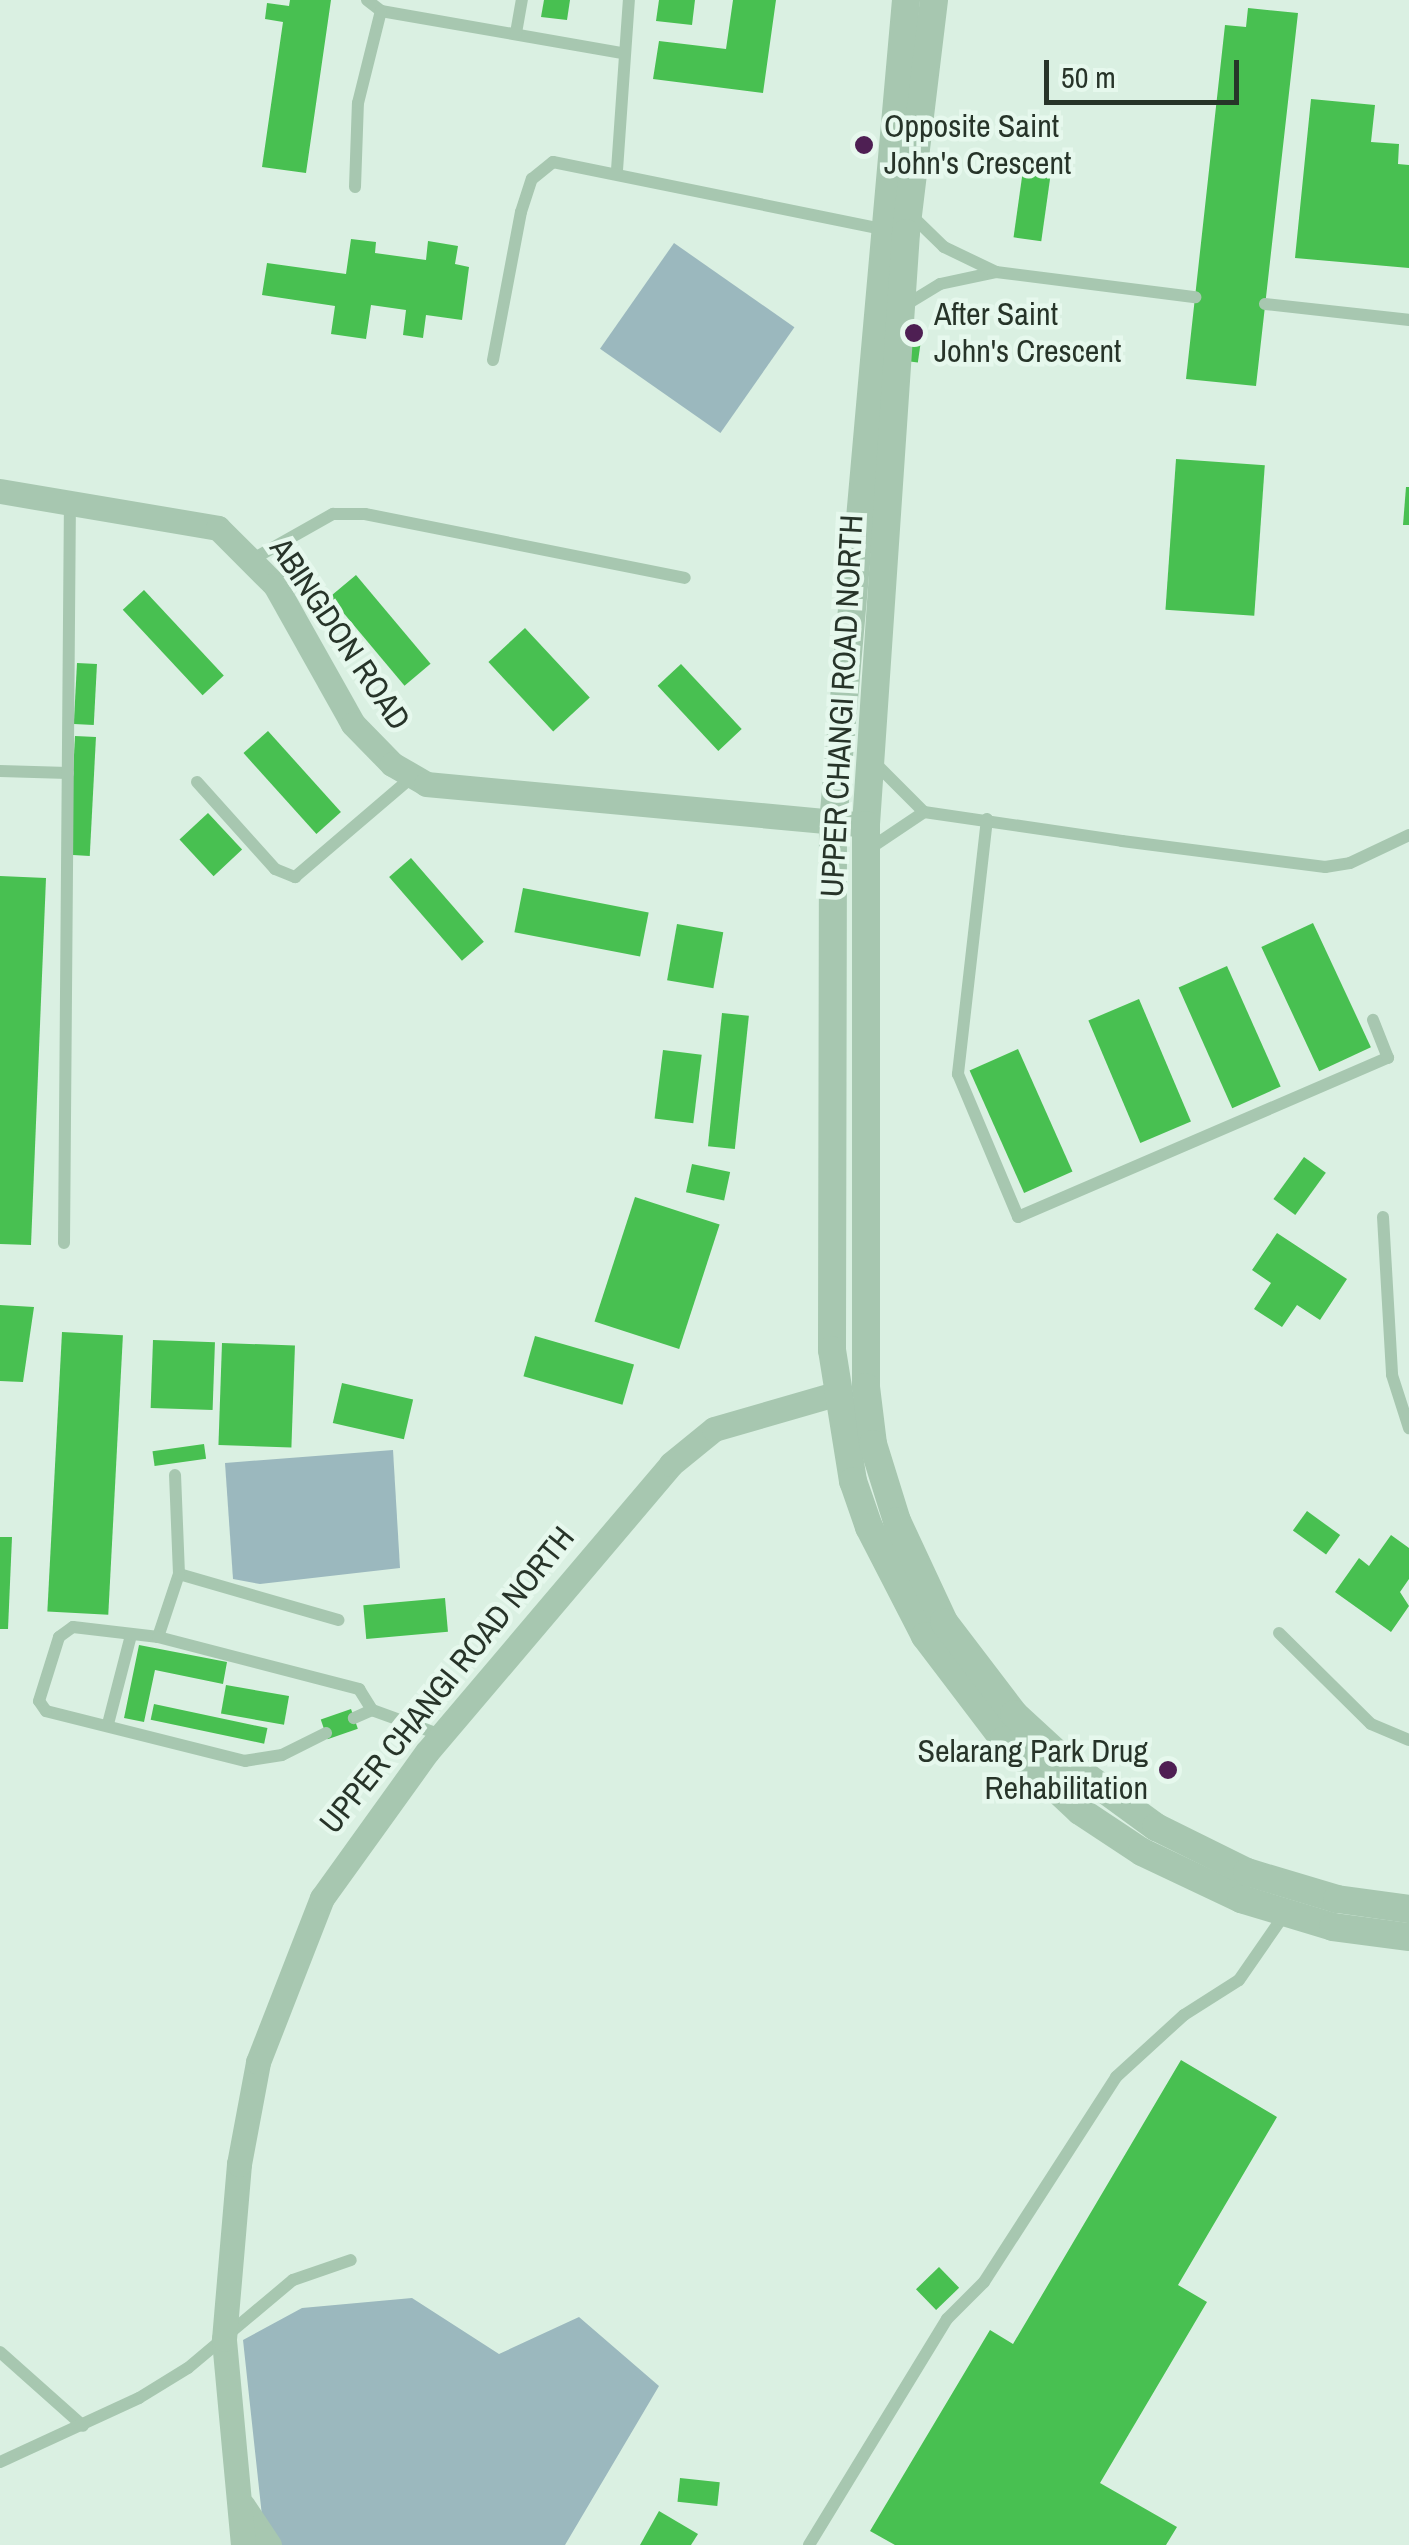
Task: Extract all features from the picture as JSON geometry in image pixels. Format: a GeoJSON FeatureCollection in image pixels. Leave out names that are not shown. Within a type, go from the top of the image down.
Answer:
{"type":"FeatureCollection","features":[{"type":"Feature","properties":{"kind":"street","name":"UPPER CHANGI ROAD NORTH"},"geometry":{"type":"LineString","coordinates":[[866,1388],[866,838],[901,309],[899,225],[906,0]]}},
{"type":"Feature","properties":{"kind":"street","name":"UPPER CHANGI ROAD NORTH"},"geometry":{"type":"LineString","coordinates":[[934,0],[899,225],[833,823],[836,1394],[844,1443],[869,1527],[897,1588],[962,1689],[1004,1740],[1105,1830],[1194,1880],[1284,1914],[1409,1938]]}},
{"type":"Feature","properties":{"kind":"street","name":"ABINGDON ROAD"},"geometry":{"type":"LineString","coordinates":[[0,491],[190,518],[218,528],[253,559],[353,724],[411,778],[447,790],[833,823],[866,838]]}},
{"type":"Feature","properties":{"kind":"street"},"geometry":{"type":"LineString","coordinates":[[866,1388],[883,1479],[918,1571],[944,1622],[1014,1714],[1117,1802],[1208,1854],[1289,1887],[1409,1909]]}},
{"type":"Feature","properties":{"kind":"street","name":"UPPER CHANGI ROAD NORTH"},"geometry":{"type":"LineString","coordinates":[[243,2545],[224,2339],[239,2164],[258,2062],[322,1898],[441,1734],[692,1444],[742,1417],[836,1394]]}},
{"type":"Feature","properties":{"kind":"street"},"geometry":{"type":"LineString","coordinates":[[237,2492],[270,2545]]}},
{"type":"Feature","properties":{"kind":"lane"},"geometry":{"type":"LineString","coordinates":[[367,0],[381,12],[622,53]]}},
{"type":"Feature","properties":{"kind":"lane"},"geometry":{"type":"LineString","coordinates":[[516,32],[522,0]]}},
{"type":"Feature","properties":{"kind":"lane"},"geometry":{"type":"LineString","coordinates":[[617,170],[622,53],[629,0]]}},
{"type":"Feature","properties":{"kind":"lane"},"geometry":{"type":"LineString","coordinates":[[355,187],[358,103],[381,12]]}},
{"type":"Feature","properties":{"kind":"lane"},"geometry":{"type":"LineString","coordinates":[[493,360],[532,179],[552,162],[617,170],[899,225],[996,272],[1195,297]]}},
{"type":"Feature","properties":{"kind":"lane"},"geometry":{"type":"LineString","coordinates":[[901,309],[940,284],[996,272]]}},
{"type":"Feature","properties":{"kind":"lane"},"geometry":{"type":"LineString","coordinates":[[1266,304],[1409,320]]}},
{"type":"Feature","properties":{"kind":"lane"},"geometry":{"type":"LineString","coordinates":[[64,1243],[70,500]]}},
{"type":"Feature","properties":{"kind":"lane"},"geometry":{"type":"LineString","coordinates":[[253,559],[333,514],[364,514],[685,578]]}},
{"type":"Feature","properties":{"kind":"lane"},"geometry":{"type":"LineString","coordinates":[[870,759],[924,812]]}},
{"type":"Feature","properties":{"kind":"lane"},"geometry":{"type":"LineString","coordinates":[[0,771],[68,774]]}},
{"type":"Feature","properties":{"kind":"lane"},"geometry":{"type":"LineString","coordinates":[[196,782],[275,869],[296,876],[411,778]]}},
{"type":"Feature","properties":{"kind":"lane"},"geometry":{"type":"LineString","coordinates":[[866,838],[924,812],[1325,867],[1350,863],[1409,835]]}},
{"type":"Feature","properties":{"kind":"lane"},"geometry":{"type":"LineString","coordinates":[[987,818],[958,1074],[1018,1217],[1388,1058],[1373,1020]]}},
{"type":"Feature","properties":{"kind":"lane"},"geometry":{"type":"LineString","coordinates":[[1383,1217],[1392,1375],[1409,1428]]}},
{"type":"Feature","properties":{"kind":"lane","name":"UPPER CHANGI ROAD NORTH"},"geometry":{"type":"LineString","coordinates":[[836,1394],[866,1388]]}},
{"type":"Feature","properties":{"kind":"lane"},"geometry":{"type":"LineString","coordinates":[[158,1637],[179,1574],[174,1474]]}},
{"type":"Feature","properties":{"kind":"lane"},"geometry":{"type":"LineString","coordinates":[[179,1574],[338,1620]]}},
{"type":"Feature","properties":{"kind":"lane"},"geometry":{"type":"LineString","coordinates":[[326,1733],[263,1762],[46,1712],[39,1701],[66,1629],[158,1637],[359,1688],[372,1710],[441,1734]]}},
{"type":"Feature","properties":{"kind":"lane"},"geometry":{"type":"LineString","coordinates":[[1279,1633],[1371,1724],[1409,1740]]}},
{"type":"Feature","properties":{"kind":"lane"},"geometry":{"type":"LineString","coordinates":[[108,1724],[131,1636]]}},
{"type":"Feature","properties":{"kind":"lane"},"geometry":{"type":"LineString","coordinates":[[354,1718],[372,1710]]}},
{"type":"Feature","properties":{"kind":"lane"},"geometry":{"type":"LineString","coordinates":[[810,2545],[947,2319],[984,2282],[1116,2077],[1184,2015],[1239,1980],[1284,1914]]}},
{"type":"Feature","properties":{"kind":"lane"},"geometry":{"type":"LineString","coordinates":[[0,2462],[82,2426],[188,2368],[292,2280],[351,2260]]}},
{"type":"Feature","properties":{"kind":"lane"},"geometry":{"type":"LineString","coordinates":[[0,2352],[82,2426]]}},
{"type":"Feature","properties":{"kind":"shaded area"},"geometry":{"type":"Polygon","coordinates":[[[674,243],[794,327],[720,433],[600,349],[674,243]]]}},
{"type":"Feature","properties":{"kind":"shaded area"},"geometry":{"type":"Polygon","coordinates":[[[393,1450],[400,1568],[260,1584],[233,1579],[225,1463],[393,1450]]]}},
{"type":"Feature","properties":{"kind":"shaded area"},"geometry":{"type":"Polygon","coordinates":[[[412,2298],[499,2354],[579,2317],[659,2386],[565,2545],[232,2545],[262,2516],[243,2340],[302,2308],[412,2298]]]}},
{"type":"Feature","properties":{"kind":"building"},"geometry":{"type":"Polygon","coordinates":[[[290,0],[331,0],[306,173],[262,167],[283,22],[265,19],[267,3],[289,6],[290,0]]]}},
{"type":"Feature","properties":{"kind":"building"},"geometry":{"type":"Polygon","coordinates":[[[544,0],[570,0],[567,20],[541,17],[544,0]]]}},
{"type":"Feature","properties":{"kind":"building"},"geometry":{"type":"Polygon","coordinates":[[[659,0],[695,0],[692,25],[656,21],[659,0]]]}},
{"type":"Feature","properties":{"kind":"building"},"geometry":{"type":"Polygon","coordinates":[[[733,0],[776,0],[763,93],[653,79],[659,41],[726,49],[733,0]]]}},
{"type":"Feature","properties":{"kind":"building"},"geometry":{"type":"Polygon","coordinates":[[[1248,8],[1298,13],[1256,386],[1186,379],[1225,25],[1246,27],[1248,8]]]}},
{"type":"Feature","properties":{"kind":"building"},"geometry":{"type":"Polygon","coordinates":[[[1311,99],[1375,105],[1371,142],[1399,144],[1398,164],[1409,165],[1409,268],[1295,258],[1311,99]]]}},
{"type":"Feature","properties":{"kind":"building"},"geometry":{"type":"Polygon","coordinates":[[[1023,170],[1051,174],[1041,241],[1014,237],[1023,170]]]}},
{"type":"Feature","properties":{"kind":"building"},"geometry":{"type":"Polygon","coordinates":[[[351,239],[376,242],[375,253],[426,260],[428,241],[458,246],[455,264],[469,267],[462,320],[426,315],[423,338],[403,335],[406,310],[371,305],[366,339],[331,334],[335,306],[262,295],[267,263],[346,274],[351,239]]]}},
{"type":"Feature","properties":{"kind":"building"},"geometry":{"type":"Polygon","coordinates":[[[909,325],[923,327],[918,363],[904,361],[909,325]]]}},
{"type":"Feature","properties":{"kind":"building"},"geometry":{"type":"Polygon","coordinates":[[[1176,459],[1265,465],[1254,616],[1165,610],[1176,459]]]}},
{"type":"Feature","properties":{"kind":"building"},"geometry":{"type":"Polygon","coordinates":[[[1406,487],[1409,525],[1403,525],[1406,487]]]}},
{"type":"Feature","properties":{"kind":"building"},"geometry":{"type":"Polygon","coordinates":[[[356,575],[431,664],[405,686],[330,597],[356,575]]]}},
{"type":"Feature","properties":{"kind":"building"},"geometry":{"type":"Polygon","coordinates":[[[144,590],[224,676],[203,695],[123,610],[144,590]]]}},
{"type":"Feature","properties":{"kind":"building"},"geometry":{"type":"Polygon","coordinates":[[[525,628],[590,697],[553,732],[488,662],[525,628]]]}},
{"type":"Feature","properties":{"kind":"building"},"geometry":{"type":"Polygon","coordinates":[[[77,663],[97,664],[94,725],[74,724],[77,663]]]}},
{"type":"Feature","properties":{"kind":"building"},"geometry":{"type":"Polygon","coordinates":[[[681,664],[742,729],[718,751],[658,686],[681,664]]]}},
{"type":"Feature","properties":{"kind":"building"},"geometry":{"type":"Polygon","coordinates":[[[268,731],[341,812],[316,834],[243,753],[268,731]]]}},
{"type":"Feature","properties":{"kind":"building"},"geometry":{"type":"Polygon","coordinates":[[[75,736],[96,737],[90,856],[69,855],[75,736]]]}},
{"type":"Feature","properties":{"kind":"building"},"geometry":{"type":"Polygon","coordinates":[[[208,813],[242,850],[214,876],[179,840],[208,813]]]}},
{"type":"Feature","properties":{"kind":"building"},"geometry":{"type":"Polygon","coordinates":[[[411,858],[484,942],[462,961],[389,877],[411,858]]]}},
{"type":"Feature","properties":{"kind":"building"},"geometry":{"type":"Polygon","coordinates":[[[0,876],[46,878],[31,1245],[0,1244],[0,876]]]}},
{"type":"Feature","properties":{"kind":"building"},"geometry":{"type":"Polygon","coordinates":[[[523,888],[649,912],[640,957],[514,932],[523,888]]]}},
{"type":"Feature","properties":{"kind":"building"},"geometry":{"type":"Polygon","coordinates":[[[1313,923],[1371,1047],[1319,1071],[1261,947],[1313,923]]]}},
{"type":"Feature","properties":{"kind":"building"},"geometry":{"type":"Polygon","coordinates":[[[677,924],[723,932],[713,988],[667,980],[677,924]]]}},
{"type":"Feature","properties":{"kind":"building"},"geometry":{"type":"Polygon","coordinates":[[[1227,966],[1281,1087],[1232,1108],[1179,988],[1227,966]]]}},
{"type":"Feature","properties":{"kind":"building"},"geometry":{"type":"Polygon","coordinates":[[[1139,999],[1191,1121],[1140,1143],[1088,1020],[1139,999]]]}},
{"type":"Feature","properties":{"kind":"building"},"geometry":{"type":"Polygon","coordinates":[[[722,1013],[749,1016],[735,1149],[708,1146],[722,1013]]]}},
{"type":"Feature","properties":{"kind":"building"},"geometry":{"type":"Polygon","coordinates":[[[1018,1049],[1073,1171],[1024,1193],[970,1071],[1018,1049]]]}},
{"type":"Feature","properties":{"kind":"building"},"geometry":{"type":"Polygon","coordinates":[[[663,1050],[702,1055],[693,1123],[655,1118],[663,1050]]]}},
{"type":"Feature","properties":{"kind":"building"},"geometry":{"type":"Polygon","coordinates":[[[1304,1157],[1326,1173],[1295,1215],[1273,1199],[1304,1157]]]}},
{"type":"Feature","properties":{"kind":"building"},"geometry":{"type":"Polygon","coordinates":[[[692,1164],[730,1172],[724,1200],[686,1192],[692,1164]]]}},
{"type":"Feature","properties":{"kind":"building"},"geometry":{"type":"Polygon","coordinates":[[[635,1197],[720,1225],[679,1349],[595,1322],[635,1197]]]}},
{"type":"Feature","properties":{"kind":"building"},"geometry":{"type":"Polygon","coordinates":[[[1277,1233],[1347,1279],[1320,1320],[1297,1305],[1282,1327],[1254,1309],[1271,1283],[1252,1270],[1277,1233]]]}},
{"type":"Feature","properties":{"kind":"building"},"geometry":{"type":"Polygon","coordinates":[[[0,1305],[34,1307],[23,1382],[0,1381],[0,1305]]]}},
{"type":"Feature","properties":{"kind":"building"},"geometry":{"type":"Polygon","coordinates":[[[62,1332],[123,1335],[108,1615],[47,1612],[62,1332]]]}},
{"type":"Feature","properties":{"kind":"building"},"geometry":{"type":"Polygon","coordinates":[[[535,1336],[634,1364],[622,1405],[523,1376],[535,1336]]]}},
{"type":"Feature","properties":{"kind":"building"},"geometry":{"type":"Polygon","coordinates":[[[153,1340],[215,1342],[213,1410],[151,1408],[153,1340]]]}},
{"type":"Feature","properties":{"kind":"building"},"geometry":{"type":"Polygon","coordinates":[[[222,1343],[295,1346],[291,1447],[218,1445],[222,1343]]]}},
{"type":"Feature","properties":{"kind":"building"},"geometry":{"type":"Polygon","coordinates":[[[342,1383],[413,1399],[404,1439],[333,1423],[342,1383]]]}},
{"type":"Feature","properties":{"kind":"building"},"geometry":{"type":"Polygon","coordinates":[[[204,1444],[206,1459],[155,1466],[153,1451],[204,1444]]]}},
{"type":"Feature","properties":{"kind":"building"},"geometry":{"type":"Polygon","coordinates":[[[1307,1511],[1340,1535],[1326,1555],[1293,1530],[1307,1511]]]}},
{"type":"Feature","properties":{"kind":"building"},"geometry":{"type":"Polygon","coordinates":[[[1391,1535],[1409,1548],[1409,1579],[1400,1592],[1409,1606],[1391,1632],[1335,1592],[1359,1558],[1369,1566],[1391,1535]]]}},
{"type":"Feature","properties":{"kind":"building"},"geometry":{"type":"Polygon","coordinates":[[[0,1537],[12,1537],[8,1629],[0,1629],[0,1537]]]}},
{"type":"Feature","properties":{"kind":"building"},"geometry":{"type":"Polygon","coordinates":[[[445,1598],[448,1632],[366,1639],[363,1605],[445,1598]]]}},
{"type":"Feature","properties":{"kind":"building"},"geometry":{"type":"Polygon","coordinates":[[[139,1645],[227,1662],[223,1684],[155,1670],[144,1722],[124,1718],[139,1645]]]}},
{"type":"Feature","properties":{"kind":"building"},"geometry":{"type":"Polygon","coordinates":[[[226,1685],[289,1696],[284,1725],[221,1714],[226,1685]]]}},
{"type":"Feature","properties":{"kind":"building"},"geometry":{"type":"Polygon","coordinates":[[[154,1704],[267,1728],[264,1744],[151,1720],[154,1704]]]}},
{"type":"Feature","properties":{"kind":"building"},"geometry":{"type":"Polygon","coordinates":[[[351,1709],[358,1729],[328,1739],[321,1719],[351,1709]]]}},
{"type":"Feature","properties":{"kind":"building"},"geometry":{"type":"Polygon","coordinates":[[[1181,2060],[1277,2117],[1178,2285],[1207,2302],[1100,2483],[1177,2527],[1166,2545],[895,2545],[870,2531],[990,2330],[1013,2344],[1181,2060]]]}},
{"type":"Feature","properties":{"kind":"building"},"geometry":{"type":"Polygon","coordinates":[[[939,2267],[959,2288],[936,2310],[916,2289],[939,2267]]]}},
{"type":"Feature","properties":{"kind":"building"},"geometry":{"type":"Polygon","coordinates":[[[680,2478],[720,2482],[717,2506],[677,2502],[680,2478]]]}},
{"type":"Feature","properties":{"kind":"building"},"geometry":{"type":"Polygon","coordinates":[[[659,2511],[698,2534],[691,2545],[640,2545],[659,2511]]]}},
{"type":"Feature","properties":{"kind":"place","name":"Opposite Saint John's Crescent"},"geometry":{"type":"Point","coordinates":[864,145]}},
{"type":"Feature","properties":{"kind":"place","name":"After Saint John's Crescent"},"geometry":{"type":"Point","coordinates":[914,333]}},
{"type":"Feature","properties":{"kind":"place","name":"Selarang Park Drug Rehabilitation"},"geometry":{"type":"Point","coordinates":[1168,1770]}}]}
